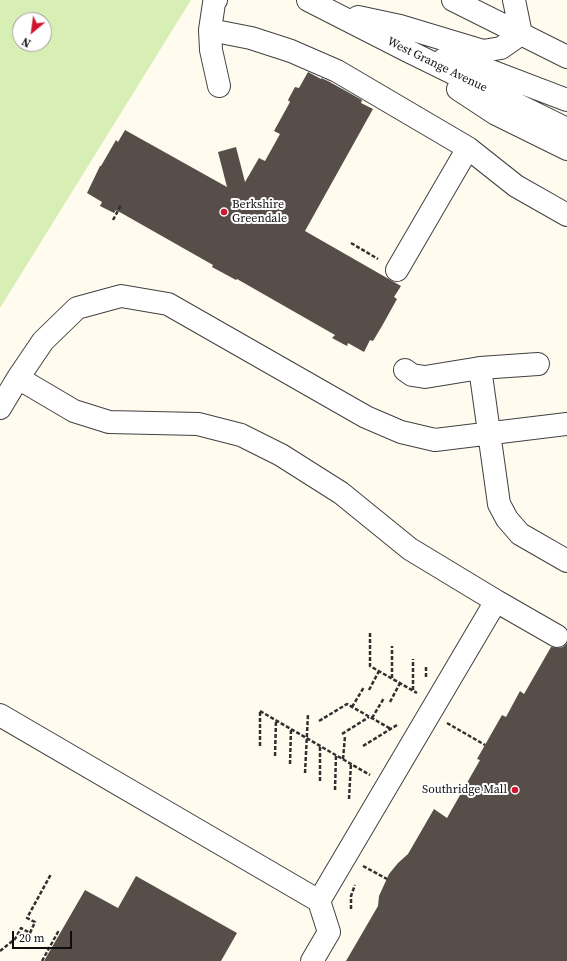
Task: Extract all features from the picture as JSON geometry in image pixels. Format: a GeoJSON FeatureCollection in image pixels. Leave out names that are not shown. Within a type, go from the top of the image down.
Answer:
{"type":"FeatureCollection","features":[{"type":"Feature","properties":{"kind":"street"},"geometry":{"type":"LineString","coordinates":[[216,0],[214,3],[210,30],[211,50],[219,86]]}},
{"type":"Feature","properties":{"kind":"street","name":"West Grange Avenue"},"geometry":{"type":"LineString","coordinates":[[308,0],[567,129]]}},
{"type":"Feature","properties":{"kind":"street"},"geometry":{"type":"LineString","coordinates":[[453,0],[567,57]]}},
{"type":"Feature","properties":{"kind":"street"},"geometry":{"type":"LineString","coordinates":[[514,0],[521,34]]}},
{"type":"Feature","properties":{"kind":"street"},"geometry":{"type":"LineString","coordinates":[[330,12],[400,26],[483,51],[501,48],[521,34]]}},
{"type":"Feature","properties":{"kind":"street"},"geometry":{"type":"LineString","coordinates":[[210,30],[251,38],[291,51],[337,71],[468,148],[516,186],[567,215]]}},
{"type":"Feature","properties":{"kind":"street"},"geometry":{"type":"LineString","coordinates":[[386,40],[496,114],[567,149]]}},
{"type":"Feature","properties":{"kind":"street"},"geometry":{"type":"LineString","coordinates":[[408,51],[483,68],[567,100]]}},
{"type":"Feature","properties":{"kind":"street"},"geometry":{"type":"LineString","coordinates":[[397,270],[468,148]]}},
{"type":"Feature","properties":{"kind":"street"},"geometry":{"type":"LineString","coordinates":[[0,408],[43,341],[77,308],[121,296],[168,304],[366,417],[401,432],[435,440],[567,424]]}},
{"type":"Feature","properties":{"kind":"street"},"geometry":{"type":"LineString","coordinates":[[404,370],[412,375],[425,377],[480,368],[538,364]]}},
{"type":"Feature","properties":{"kind":"street"},"geometry":{"type":"LineString","coordinates":[[480,368],[499,504],[506,519],[520,534],[567,561]]}},
{"type":"Feature","properties":{"kind":"street"},"geometry":{"type":"LineString","coordinates":[[18,378],[74,411],[109,422],[198,424],[241,435],[281,455],[341,493],[410,550],[558,636]]}},
{"type":"Feature","properties":{"kind":"street"},"geometry":{"type":"LineString","coordinates":[[318,901],[496,601]]}},
{"type":"Feature","properties":{"kind":"street"},"geometry":{"type":"LineString","coordinates":[[0,715],[318,901],[329,932],[312,961]]}},
{"type":"Feature","properties":{"kind":"path"},"geometry":{"type":"LineString","coordinates":[[113,220],[121,205]]}},
{"type":"Feature","properties":{"kind":"path"},"geometry":{"type":"LineString","coordinates":[[351,243],[372,256]]}},
{"type":"Feature","properties":{"kind":"path"},"geometry":{"type":"LineString","coordinates":[[370,633],[370,666],[421,695]]}},
{"type":"Feature","properties":{"kind":"path"},"geometry":{"type":"LineString","coordinates":[[392,646],[392,678]]}},
{"type":"Feature","properties":{"kind":"path"},"geometry":{"type":"LineString","coordinates":[[413,659],[413,690]]}},
{"type":"Feature","properties":{"kind":"path"},"geometry":{"type":"LineString","coordinates":[[369,690],[379,671]]}},
{"type":"Feature","properties":{"kind":"path"},"geometry":{"type":"LineString","coordinates":[[390,702],[400,683]]}},
{"type":"Feature","properties":{"kind":"path"},"geometry":{"type":"LineString","coordinates":[[352,707],[364,687]]}},
{"type":"Feature","properties":{"kind":"path"},"geometry":{"type":"LineString","coordinates":[[343,759],[343,735],[371,718],[384,698]]}},
{"type":"Feature","properties":{"kind":"path"},"geometry":{"type":"LineString","coordinates":[[319,721],[347,704],[391,729]]}},
{"type":"Feature","properties":{"kind":"path"},"geometry":{"type":"LineString","coordinates":[[260,746],[260,711],[371,775]]}},
{"type":"Feature","properties":{"kind":"path"},"geometry":{"type":"LineString","coordinates":[[305,773],[308,714]]}},
{"type":"Feature","properties":{"kind":"path"},"geometry":{"type":"LineString","coordinates":[[275,756],[276,720]]}},
{"type":"Feature","properties":{"kind":"path"},"geometry":{"type":"LineString","coordinates":[[363,746],[400,723]]}},
{"type":"Feature","properties":{"kind":"path"},"geometry":{"type":"LineString","coordinates":[[447,723],[485,745]]}},
{"type":"Feature","properties":{"kind":"path"},"geometry":{"type":"LineString","coordinates":[[290,764],[291,729]]}},
{"type":"Feature","properties":{"kind":"path"},"geometry":{"type":"LineString","coordinates":[[320,746],[320,781]]}},
{"type":"Feature","properties":{"kind":"path"},"geometry":{"type":"LineString","coordinates":[[335,790],[336,755]]}},
{"type":"Feature","properties":{"kind":"path"},"geometry":{"type":"LineString","coordinates":[[349,799],[351,763]]}},
{"type":"Feature","properties":{"kind":"path"},"geometry":{"type":"LineString","coordinates":[[363,866],[386,879]]}},
{"type":"Feature","properties":{"kind":"path"},"geometry":{"type":"LineString","coordinates":[[0,951],[15,939],[21,928],[30,933],[35,922],[27,918],[51,874]]}},
{"type":"Feature","properties":{"kind":"path"},"geometry":{"type":"LineString","coordinates":[[42,961],[58,932],[60,933]]}},
{"type":"Feature","properties":{"kind":"green space"},"geometry":{"type":"Polygon","coordinates":[[[0,0],[191,0],[0,308],[0,0]]]}},
{"type":"Feature","properties":{"kind":"building","name":"Berkshire Greendale"},"geometry":{"type":"Polygon","coordinates":[[[308,72],[328,81],[362,100],[361,103],[373,109],[305,231],[401,286],[394,297],[397,299],[382,326],[373,341],[370,340],[364,352],[348,343],[347,346],[332,338],[335,335],[237,279],[236,280],[212,267],[213,265],[116,210],[114,213],[100,206],[102,202],[87,193],[100,166],[116,140],[118,142],[125,130],[227,187],[218,152],[236,147],[245,182],[259,158],[265,161],[280,134],[274,131],[290,102],[288,100],[295,87],[299,88],[308,72]]]}},
{"type":"Feature","properties":{"kind":"building","name":"Southridge Mall"},"geometry":{"type":"Polygon","coordinates":[[[567,643],[567,961],[346,961],[378,906],[379,896],[389,874],[408,854],[434,809],[447,818],[480,760],[477,759],[502,715],[506,717],[520,691],[524,694],[551,647],[563,647],[567,643]]]}},
{"type":"Feature","properties":{"kind":"building"},"geometry":{"type":"Polygon","coordinates":[[[136,876],[237,933],[221,961],[44,961],[85,890],[118,908],[136,876]]]}},
{"type":"Feature","properties":{"kind":"place","name":"Berkshire Greendale"},"geometry":{"type":"Point","coordinates":[224,212]}},
{"type":"Feature","properties":{"kind":"place","name":"Southridge Mall"},"geometry":{"type":"Point","coordinates":[515,790]}}]}
